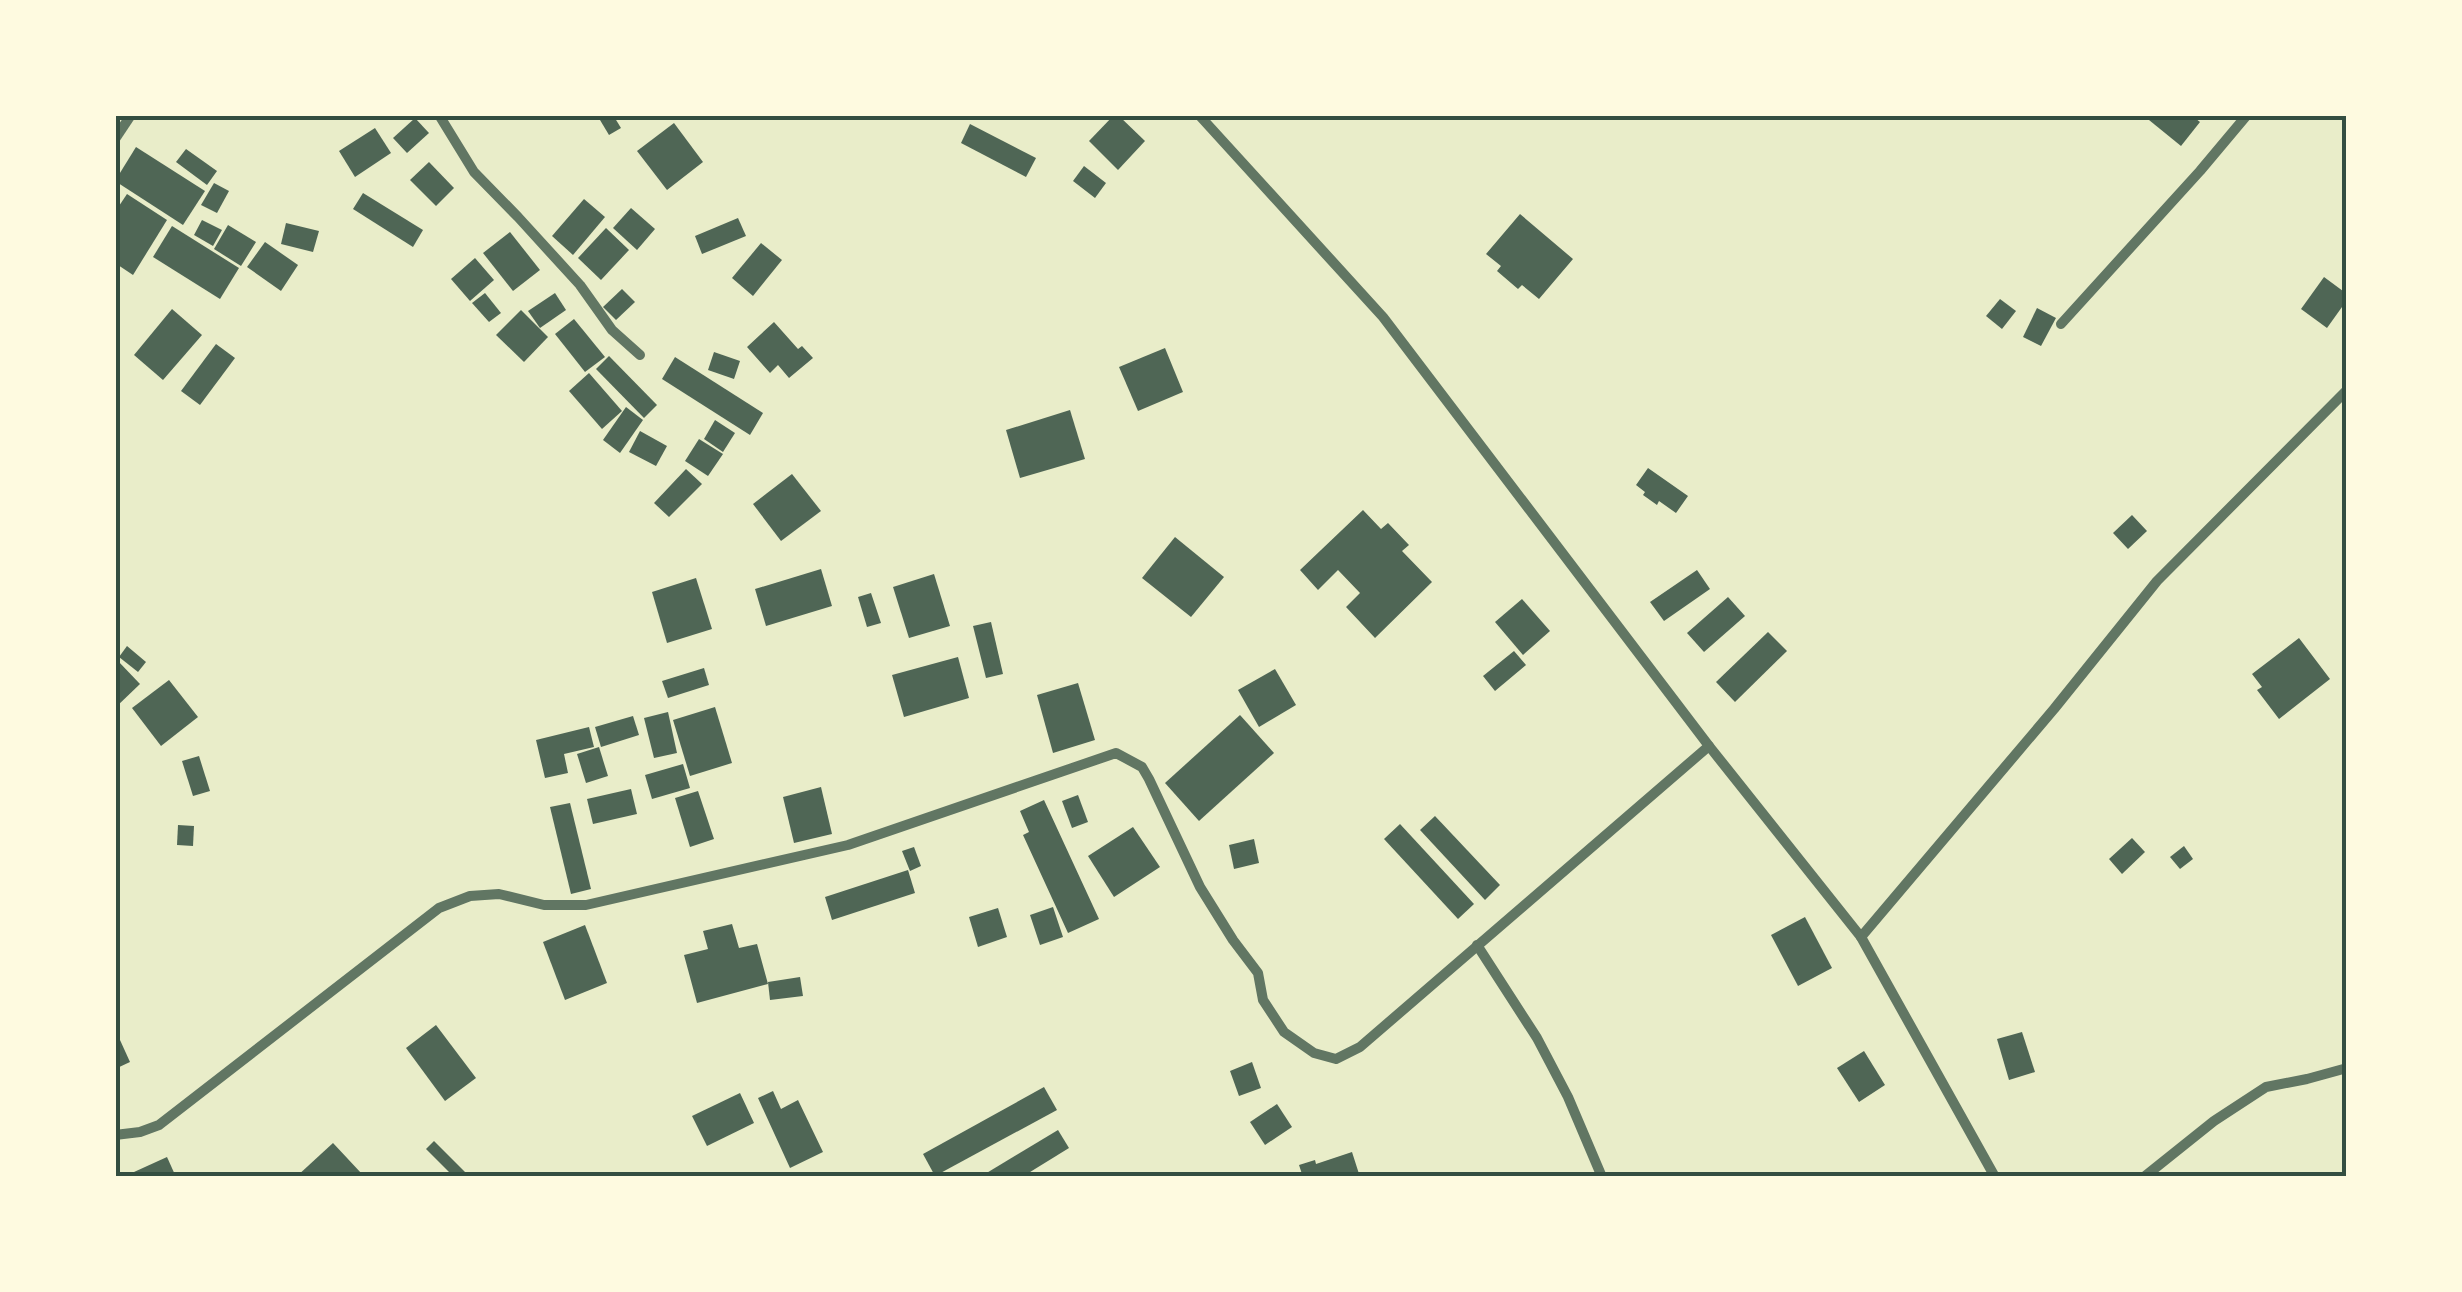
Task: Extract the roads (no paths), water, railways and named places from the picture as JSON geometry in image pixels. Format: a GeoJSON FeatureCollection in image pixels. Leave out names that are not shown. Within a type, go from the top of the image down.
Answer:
{"type":"FeatureCollection","features":[{"type":"Feature","properties":{"kind":"street"},"geometry":{"type":"LineString","coordinates":[[115,140],[131,115]]}},
{"type":"Feature","properties":{"kind":"street"},"geometry":{"type":"LineString","coordinates":[[439,115],[474,172],[580,285],[612,330],[640,354]]}},
{"type":"Feature","properties":{"kind":"street"},"geometry":{"type":"LineString","coordinates":[[1199,115],[1383,317],[1708,746],[1861,937],[1995,1177]]}},
{"type":"Feature","properties":{"kind":"street"},"geometry":{"type":"LineString","coordinates":[[2061,324],[2242,117]]}},
{"type":"Feature","properties":{"kind":"street"},"geometry":{"type":"LineString","coordinates":[[1861,937],[2157,582],[2347,390]]}},
{"type":"Feature","properties":{"kind":"street"},"geometry":{"type":"LineString","coordinates":[[115,1135],[159,1125],[439,908],[470,896],[499,894],[544,906],[586,905],[848,845],[1116,753],[1142,766],[1200,887],[1258,973],[1263,1000],[1284,1032],[1314,1053],[1336,1058],[1360,1047],[1708,746]]}},
{"type":"Feature","properties":{"kind":"street"},"geometry":{"type":"LineString","coordinates":[[1477,945],[1537,1038],[1568,1097],[1602,1177]]}},
{"type":"Feature","properties":{"kind":"street"},"geometry":{"type":"LineString","coordinates":[[2144,1177],[2214,1121],[2266,1087],[2347,1068]]}}]}
